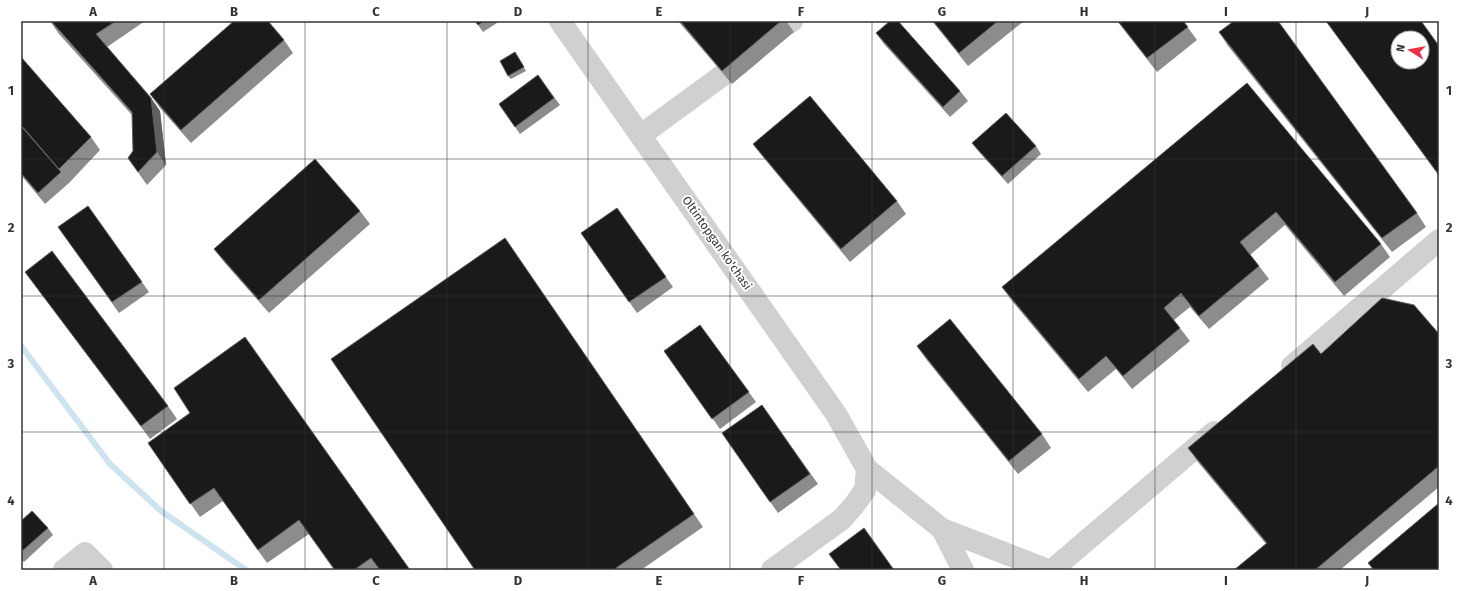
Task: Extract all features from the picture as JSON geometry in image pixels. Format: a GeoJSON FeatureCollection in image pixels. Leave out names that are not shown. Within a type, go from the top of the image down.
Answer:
{"type":"FeatureCollection","features":[{"type":"Feature","properties":{"kind":"street","name":"Oltintopgan ko'chasi"},"geometry":{"type":"LineString","coordinates":[[560,21],[836,414],[867,469],[942,529],[1048,570]]}},
{"type":"Feature","properties":{"kind":"street"},"geometry":{"type":"LineString","coordinates":[[641,135],[723,75]]}},
{"type":"Feature","properties":{"kind":"street"},"geometry":{"type":"LineString","coordinates":[[1276,380],[1439,240]]}},
{"type":"Feature","properties":{"kind":"street"},"geometry":{"type":"LineString","coordinates":[[1052,570],[1227,421]]}},
{"type":"Feature","properties":{"kind":"street"},"geometry":{"type":"LineString","coordinates":[[772,570],[842,519],[865,490],[867,469]]}},
{"type":"Feature","properties":{"kind":"street"},"geometry":{"type":"LineString","coordinates":[[942,529],[963,570]]}},
{"type":"Feature","properties":{"kind":"street"},"geometry":{"type":"LineString","coordinates":[[64,570],[84,553],[102,570]]}},
{"type":"Feature","properties":{"kind":"building"},"geometry":{"type":"Polygon","coordinates":[[[51,21],[116,21],[96,34],[151,98],[157,152],[138,172],[128,158],[133,151],[132,112],[51,21]]]}},
{"type":"Feature","properties":{"kind":"building"},"geometry":{"type":"Polygon","coordinates":[[[234,21],[268,21],[284,40],[181,130],[150,94],[234,21]]]}},
{"type":"Feature","properties":{"kind":"building"},"geometry":{"type":"Polygon","coordinates":[[[475,21],[484,21],[478,25],[475,21]]]}},
{"type":"Feature","properties":{"kind":"building"},"geometry":{"type":"Polygon","coordinates":[[[680,21],[781,21],[722,71],[680,21]]]}},
{"type":"Feature","properties":{"kind":"building"},"geometry":{"type":"Polygon","coordinates":[[[890,21],[898,21],[960,91],[943,107],[876,33],[890,21]]]}},
{"type":"Feature","properties":{"kind":"building"},"geometry":{"type":"Polygon","coordinates":[[[933,21],[998,21],[959,53],[933,21]]]}},
{"type":"Feature","properties":{"kind":"building"},"geometry":{"type":"Polygon","coordinates":[[[1118,21],[1183,21],[1188,27],[1147,58],[1118,21]]]}},
{"type":"Feature","properties":{"kind":"building"},"geometry":{"type":"Polygon","coordinates":[[[1234,21],[1278,21],[1417,213],[1382,238],[1219,32],[1234,21]]]}},
{"type":"Feature","properties":{"kind":"building"},"geometry":{"type":"Polygon","coordinates":[[[1326,21],[1421,21],[1427,30],[1390,30],[1390,70],[1430,70],[1430,34],[1439,46],[1439,175],[1326,21]]]}},
{"type":"Feature","properties":{"kind":"building"},"geometry":{"type":"Polygon","coordinates":[[[515,52],[524,67],[508,76],[500,61],[515,52]]]}},
{"type":"Feature","properties":{"kind":"building"},"geometry":{"type":"Polygon","coordinates":[[[21,57],[91,137],[59,169],[21,125],[21,57]]]}},
{"type":"Feature","properties":{"kind":"building"},"geometry":{"type":"Polygon","coordinates":[[[538,75],[554,98],[515,127],[499,104],[538,75]]]}},
{"type":"Feature","properties":{"kind":"building"},"geometry":{"type":"Polygon","coordinates":[[[1247,83],[1381,244],[1335,282],[1276,212],[1240,242],[1259,266],[1199,316],[1181,293],[1164,308],[1180,328],[1123,376],[1106,356],[1079,379],[1002,287],[1247,83]]]}},
{"type":"Feature","properties":{"kind":"building"},"geometry":{"type":"Polygon","coordinates":[[[810,96],[897,201],[841,249],[753,144],[810,96]]]}},
{"type":"Feature","properties":{"kind":"building"},"geometry":{"type":"Polygon","coordinates":[[[1006,113],[1036,146],[1002,176],[972,143],[1006,113]]]}},
{"type":"Feature","properties":{"kind":"building"},"geometry":{"type":"Polygon","coordinates":[[[21,126],[61,172],[38,193],[21,173],[21,126]]]}},
{"type":"Feature","properties":{"kind":"building"},"geometry":{"type":"Polygon","coordinates":[[[315,159],[360,211],[259,300],[214,249],[315,159]]]}},
{"type":"Feature","properties":{"kind":"building"},"geometry":{"type":"Polygon","coordinates":[[[88,206],[142,282],[112,302],[58,227],[88,206]]]}},
{"type":"Feature","properties":{"kind":"building"},"geometry":{"type":"Polygon","coordinates":[[[617,208],[666,277],[629,302],[581,233],[617,208]]]}},
{"type":"Feature","properties":{"kind":"building"},"geometry":{"type":"Polygon","coordinates":[[[505,238],[694,514],[613,570],[475,570],[331,359],[505,238]]]}},
{"type":"Feature","properties":{"kind":"building"},"geometry":{"type":"Polygon","coordinates":[[[52,251],[168,406],[141,426],[25,272],[52,251]]]}},
{"type":"Feature","properties":{"kind":"building"},"geometry":{"type":"Polygon","coordinates":[[[1382,298],[1414,305],[1439,334],[1439,466],[1315,570],[1234,570],[1267,543],[1188,448],[1313,344],[1321,354],[1382,298]]]}},
{"type":"Feature","properties":{"kind":"building"},"geometry":{"type":"Polygon","coordinates":[[[950,319],[1042,434],[1009,461],[917,346],[950,319]]]}},
{"type":"Feature","properties":{"kind":"building"},"geometry":{"type":"Polygon","coordinates":[[[700,325],[749,392],[712,419],[664,351],[700,325]]]}},
{"type":"Feature","properties":{"kind":"building"},"geometry":{"type":"Polygon","coordinates":[[[245,337],[410,570],[380,570],[371,558],[354,570],[335,570],[299,520],[258,550],[214,488],[190,504],[148,443],[190,413],[174,388],[245,337]]]}},
{"type":"Feature","properties":{"kind":"building"},"geometry":{"type":"Polygon","coordinates":[[[762,405],[810,474],[770,502],[722,433],[762,405]]]}},
{"type":"Feature","properties":{"kind":"building"},"geometry":{"type":"Polygon","coordinates":[[[1439,503],[1439,570],[1374,570],[1368,563],[1439,503]]]}},
{"type":"Feature","properties":{"kind":"building"},"geometry":{"type":"Polygon","coordinates":[[[32,511],[48,528],[21,552],[21,521],[32,511]]]}},
{"type":"Feature","properties":{"kind":"building"},"geometry":{"type":"Polygon","coordinates":[[[864,528],[894,570],[841,570],[829,554],[864,528]]]}},
{"type":"Feature","properties":{"kind":"waterway"},"geometry":{"type":"LineString","coordinates":[[21,346],[110,464],[161,511],[246,570]]}}]}
